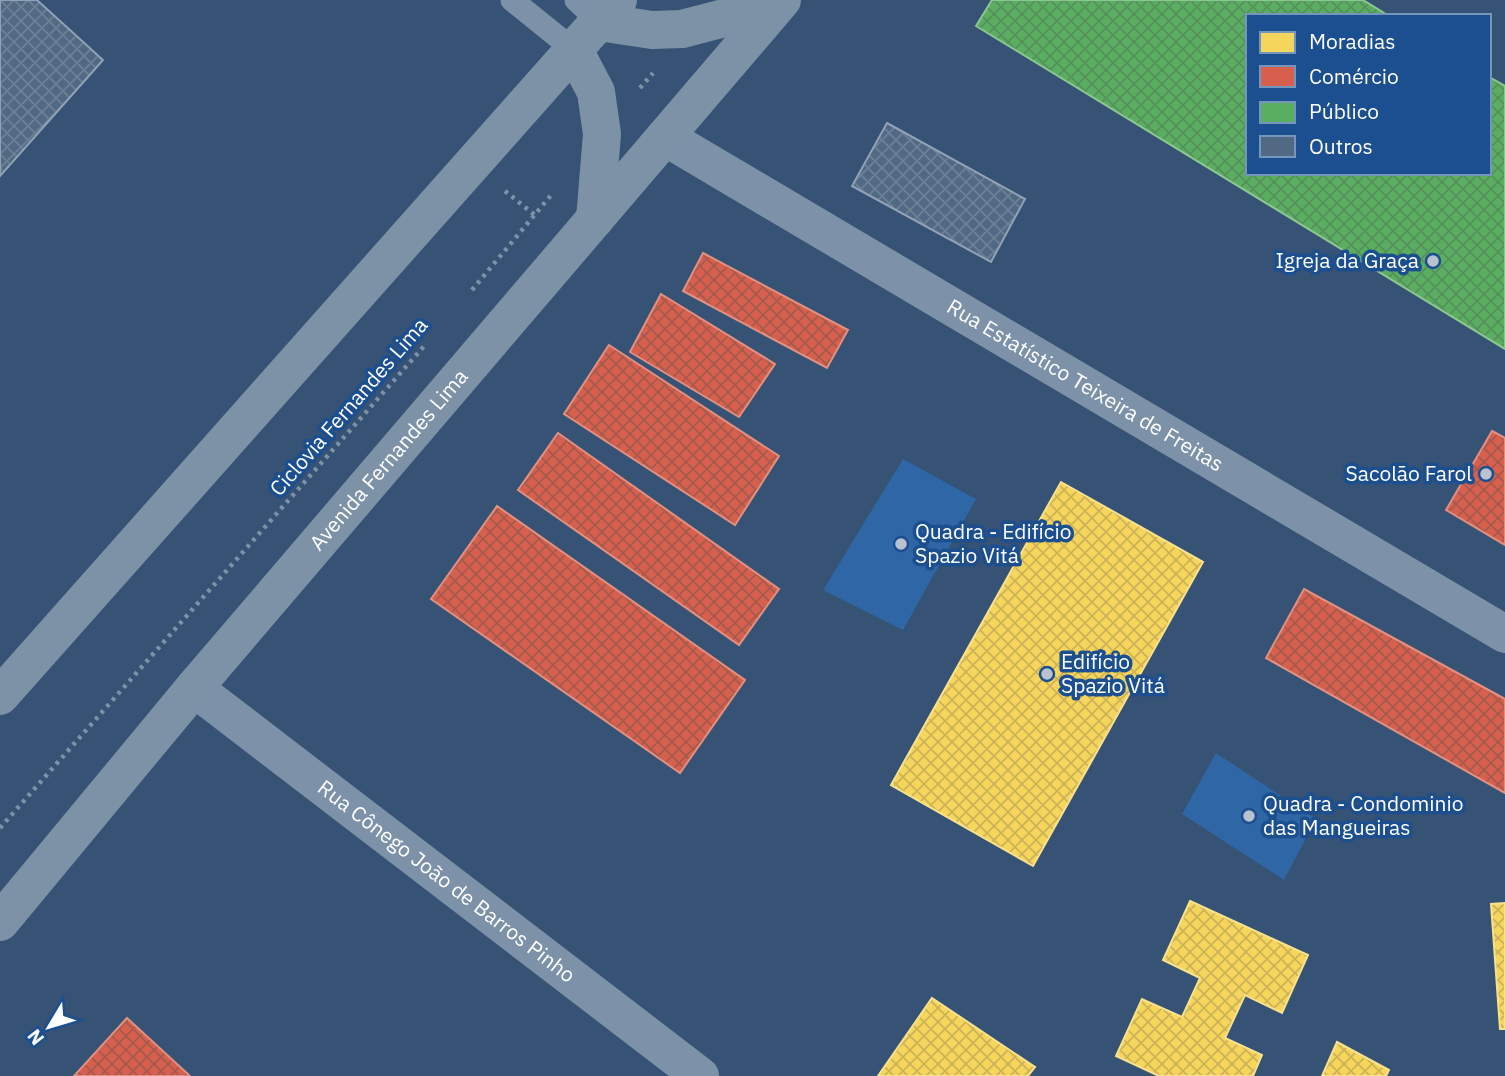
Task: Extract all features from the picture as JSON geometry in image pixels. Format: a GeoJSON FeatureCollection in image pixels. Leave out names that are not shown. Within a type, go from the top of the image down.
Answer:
{"type":"FeatureCollection","features":[{"type":"Feature","properties":{"kind":"highway"},"geometry":{"type":"LineString","coordinates":[[0,696],[574,50],[598,7],[652,30],[691,27],[780,2]]}},
{"type":"Feature","properties":{"kind":"highway","name":"Avenida Fernandes Lima"},"geometry":{"type":"LineString","coordinates":[[0,922],[194,688],[780,2]]}},
{"type":"Feature","properties":{"kind":"highway"},"geometry":{"type":"LineString","coordinates":[[574,50],[596,92],[602,134],[584,232]]}},
{"type":"Feature","properties":{"kind":"street","name":"Rua Estatístico Teixeira de Freitas"},"geometry":{"type":"LineString","coordinates":[[664,137],[1505,634]]}},
{"type":"Feature","properties":{"kind":"street","name":"Rua Cônego João de Barros Pinho"},"geometry":{"type":"LineString","coordinates":[[194,688],[700,1076]]}},
{"type":"Feature","properties":{"kind":"lane"},"geometry":{"type":"LineString","coordinates":[[512,0],[574,50]]}},
{"type":"Feature","properties":{"kind":"path"},"geometry":{"type":"LineString","coordinates":[[602,134],[691,27]]}},
{"type":"Feature","properties":{"kind":"path"},"geometry":{"type":"LineString","coordinates":[[471,165],[535,215],[584,232]]}},
{"type":"Feature","properties":{"kind":"path"},"geometry":{"type":"LineString","coordinates":[[463,300],[560,185]]}},
{"type":"Feature","properties":{"kind":"path","name":"Ciclovia Fernandes Lima"},"geometry":{"type":"LineString","coordinates":[[0,828],[428,342]]}},
{"type":"Feature","properties":{"kind":"shaded area","name":"Quadra - Edifício Spazio Vitá"},"geometry":{"type":"Polygon","coordinates":[[[903,459],[976,499],[903,630],[823,590],[903,459]]]}},
{"type":"Feature","properties":{"kind":"shaded area","name":"Quadra - Condominio das Mangueiras"},"geometry":{"type":"Polygon","coordinates":[[[1216,753],[1316,819],[1284,880],[1182,814],[1216,753]]]}},
{"type":"Feature","properties":{"kind":"building: Moradias","name":"Edifício Spazio Vitá"},"geometry":{"type":"Polygon","coordinates":[[[1061,482],[1203,562],[1033,866],[891,785],[1061,482]]]}},
{"type":"Feature","properties":{"kind":"building: Moradias"},"geometry":{"type":"Polygon","coordinates":[[[1190,901],[1308,955],[1282,1013],[1245,995],[1225,1038],[1262,1055],[1253,1076],[1159,1076],[1116,1056],[1142,999],[1182,1017],[1200,978],[1163,960],[1190,901]]]}},
{"type":"Feature","properties":{"kind":"building: Moradias"},"geometry":{"type":"Polygon","coordinates":[[[1505,903],[1505,1029],[1500,1029],[1491,904],[1505,903]]]}},
{"type":"Feature","properties":{"kind":"building: Moradias"},"geometry":{"type":"Polygon","coordinates":[[[932,998],[1035,1067],[1028,1076],[878,1076],[932,998]]]}},
{"type":"Feature","properties":{"kind":"building: Moradias"},"geometry":{"type":"Polygon","coordinates":[[[1337,1042],[1389,1070],[1386,1076],[1322,1076],[1337,1042]]]}},
{"type":"Feature","properties":{"kind":"building: Comércio"},"geometry":{"type":"Polygon","coordinates":[[[703,253],[848,330],[827,368],[683,291],[703,253]]]}},
{"type":"Feature","properties":{"kind":"building: Comércio"},"geometry":{"type":"Polygon","coordinates":[[[661,294],[775,364],[739,417],[630,352],[661,294]]]}},
{"type":"Feature","properties":{"kind":"building: Comércio"},"geometry":{"type":"Polygon","coordinates":[[[609,345],[779,456],[735,525],[564,414],[609,345]]]}},
{"type":"Feature","properties":{"kind":"building: Comércio","name":"Sacolão Farol"},"geometry":{"type":"Polygon","coordinates":[[[1492,431],[1505,438],[1505,545],[1446,510],[1492,431]]]}},
{"type":"Feature","properties":{"kind":"building: Comércio"},"geometry":{"type":"Polygon","coordinates":[[[558,433],[779,589],[739,645],[518,490],[558,433]]]}},
{"type":"Feature","properties":{"kind":"building: Comércio"},"geometry":{"type":"Polygon","coordinates":[[[497,506],[745,680],[680,773],[431,599],[497,506]]]}},
{"type":"Feature","properties":{"kind":"building: Comércio"},"geometry":{"type":"Polygon","coordinates":[[[1304,589],[1505,699],[1505,793],[1266,658],[1304,589]]]}},
{"type":"Feature","properties":{"kind":"building: Comércio"},"geometry":{"type":"Polygon","coordinates":[[[127,1018],[190,1076],[74,1076],[127,1018]]]}},
{"type":"Feature","properties":{"kind":"building: Público","name":"Igreja da Graça"},"geometry":{"type":"Polygon","coordinates":[[[992,0],[1363,0],[1386,14],[1246,14],[1246,175],[1491,175],[1491,78],[1505,86],[1505,349],[976,26],[992,0]]]}},
{"type":"Feature","properties":{"kind":"building: Outros"},"geometry":{"type":"Polygon","coordinates":[[[0,0],[37,0],[103,60],[0,176],[0,0]]]}},
{"type":"Feature","properties":{"kind":"building: Outros"},"geometry":{"type":"Polygon","coordinates":[[[887,123],[1025,199],[991,262],[852,186],[887,123]]]}},
{"type":"Feature","properties":{"kind":"place","name":"Igreja da Graça"},"geometry":{"type":"Point","coordinates":[1433,261]}},
{"type":"Feature","properties":{"kind":"place","name":"Sacolão Farol"},"geometry":{"type":"Point","coordinates":[1486,474]}},
{"type":"Feature","properties":{"kind":"place","name":"Quadra - Edifício Spazio Vitá"},"geometry":{"type":"Point","coordinates":[901,544]}},
{"type":"Feature","properties":{"kind":"place","name":"Edifício Spazio Vitá"},"geometry":{"type":"Point","coordinates":[1047,674]}},
{"type":"Feature","properties":{"kind":"place","name":"Quadra - Condominio das Mangueiras"},"geometry":{"type":"Point","coordinates":[1249,816]}}]}
